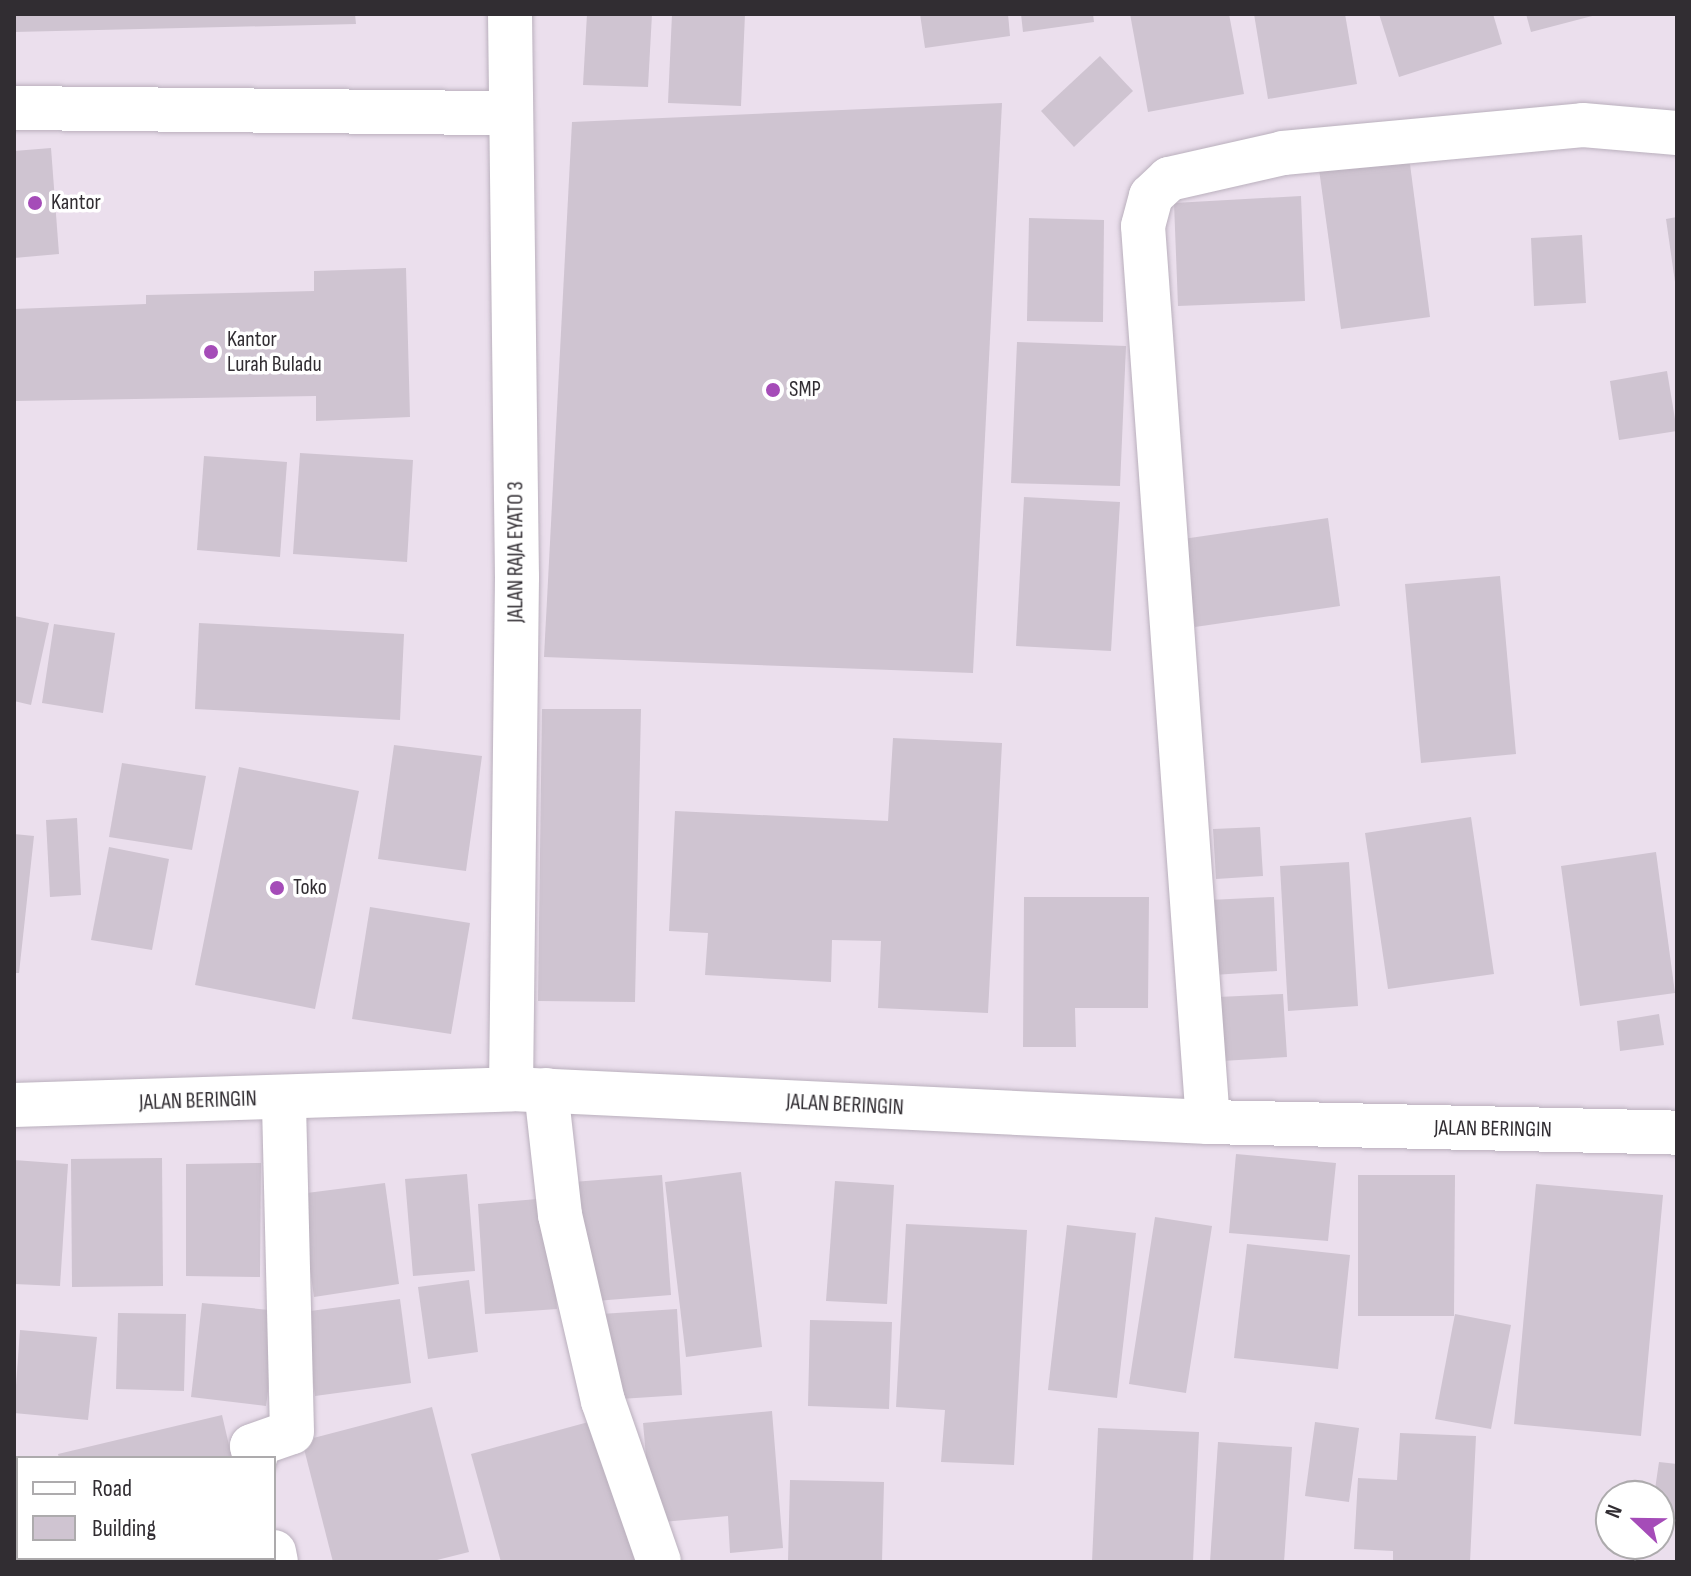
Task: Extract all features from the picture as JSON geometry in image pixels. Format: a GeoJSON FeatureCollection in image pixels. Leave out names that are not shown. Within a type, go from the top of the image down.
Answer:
{"type":"FeatureCollection","features":[{"type":"Feature","properties":{"kind":"street","name":"JALAN RAJA EYATO 3"},"geometry":{"type":"LineString","coordinates":[[510,14],[517,577],[528,1090],[603,1401],[659,1562]]}},
{"type":"Feature","properties":{"kind":"street"},"geometry":{"type":"LineString","coordinates":[[14,108],[511,113]]}},
{"type":"Feature","properties":{"kind":"street"},"geometry":{"type":"LineString","coordinates":[[1208,1122],[1143,226],[1151,196],[1169,179],[1283,153],[1583,125],[1677,133]]}},
{"type":"Feature","properties":{"kind":"street","name":"JALAN BERINGIN"},"geometry":{"type":"LineString","coordinates":[[14,1105],[528,1090],[1208,1122],[1677,1133]]}},
{"type":"Feature","properties":{"kind":"street"},"geometry":{"type":"LineString","coordinates":[[254,1456],[252,1446],[292,1432],[284,1098]]}},
{"type":"Feature","properties":{"kind":"building"},"geometry":{"type":"Polygon","coordinates":[[[14,14],[355,14],[356,24],[14,32],[14,14]]]}},
{"type":"Feature","properties":{"kind":"building"},"geometry":{"type":"Polygon","coordinates":[[[587,14],[652,14],[648,87],[583,85],[587,14]]]}},
{"type":"Feature","properties":{"kind":"building"},"geometry":{"type":"Polygon","coordinates":[[[672,14],[745,14],[741,106],[668,103],[672,14]]]}},
{"type":"Feature","properties":{"kind":"building"},"geometry":{"type":"Polygon","coordinates":[[[920,14],[1008,14],[1010,36],[925,48],[920,14]]]}},
{"type":"Feature","properties":{"kind":"building"},"geometry":{"type":"Polygon","coordinates":[[[1021,14],[1093,14],[1094,22],[1023,32],[1021,14]]]}},
{"type":"Feature","properties":{"kind":"building"},"geometry":{"type":"Polygon","coordinates":[[[1130,14],[1229,14],[1244,94],[1148,112],[1130,14]]]}},
{"type":"Feature","properties":{"kind":"building"},"geometry":{"type":"Polygon","coordinates":[[[1254,14],[1345,14],[1357,84],[1268,99],[1254,14]]]}},
{"type":"Feature","properties":{"kind":"building"},"geometry":{"type":"Polygon","coordinates":[[[1379,14],[1493,14],[1502,44],[1399,77],[1379,14]]]}},
{"type":"Feature","properties":{"kind":"building"},"geometry":{"type":"Polygon","coordinates":[[[1526,14],[1596,14],[1596,15],[1531,32],[1526,14]]]}},
{"type":"Feature","properties":{"kind":"building"},"geometry":{"type":"Polygon","coordinates":[[[1100,56],[1133,91],[1074,147],[1041,111],[1100,56]]]}},
{"type":"Feature","properties":{"kind":"building","name":"SMP"},"geometry":{"type":"Polygon","coordinates":[[[1002,103],[973,673],[544,657],[572,122],[1002,103]]]}},
{"type":"Feature","properties":{"kind":"building","name":"Kantor"},"geometry":{"type":"Polygon","coordinates":[[[51,148],[59,254],[14,258],[14,151],[51,148]]]}},
{"type":"Feature","properties":{"kind":"building"},"geometry":{"type":"Polygon","coordinates":[[[1408,149],[1430,317],[1341,329],[1318,162],[1408,149]]]}},
{"type":"Feature","properties":{"kind":"building"},"geometry":{"type":"Polygon","coordinates":[[[1301,196],[1305,301],[1178,306],[1174,203],[1301,196]]]}},
{"type":"Feature","properties":{"kind":"building"},"geometry":{"type":"Polygon","coordinates":[[[1677,217],[1677,282],[1675,282],[1666,219],[1677,217]]]}},
{"type":"Feature","properties":{"kind":"building"},"geometry":{"type":"Polygon","coordinates":[[[1029,218],[1104,220],[1103,322],[1027,321],[1029,218]]]}},
{"type":"Feature","properties":{"kind":"building"},"geometry":{"type":"Polygon","coordinates":[[[1582,235],[1586,303],[1534,306],[1531,238],[1582,235]]]}},
{"type":"Feature","properties":{"kind":"building","name":"Kantor Lurah Buladu"},"geometry":{"type":"Polygon","coordinates":[[[406,268],[410,417],[316,421],[316,396],[14,401],[14,309],[146,304],[146,295],[314,291],[314,271],[406,268]]]}},
{"type":"Feature","properties":{"kind":"building"},"geometry":{"type":"Polygon","coordinates":[[[1017,342],[1126,346],[1120,486],[1011,483],[1017,342]]]}},
{"type":"Feature","properties":{"kind":"building"},"geometry":{"type":"Polygon","coordinates":[[[1667,371],[1677,431],[1619,440],[1610,381],[1667,371]]]}},
{"type":"Feature","properties":{"kind":"building"},"geometry":{"type":"Polygon","coordinates":[[[300,453],[413,460],[407,562],[293,554],[300,453]]]}},
{"type":"Feature","properties":{"kind":"building"},"geometry":{"type":"Polygon","coordinates":[[[204,456],[287,462],[280,557],[197,550],[204,456]]]}},
{"type":"Feature","properties":{"kind":"building"},"geometry":{"type":"Polygon","coordinates":[[[1024,497],[1120,502],[1111,651],[1016,646],[1024,497]]]}},
{"type":"Feature","properties":{"kind":"building"},"geometry":{"type":"Polygon","coordinates":[[[1328,518],[1340,606],[1195,627],[1183,539],[1328,518]]]}},
{"type":"Feature","properties":{"kind":"building"},"geometry":{"type":"Polygon","coordinates":[[[1500,576],[1516,754],[1421,763],[1405,584],[1500,576]]]}},
{"type":"Feature","properties":{"kind":"building"},"geometry":{"type":"Polygon","coordinates":[[[14,616],[49,623],[31,705],[14,701],[14,616]]]}},
{"type":"Feature","properties":{"kind":"building"},"geometry":{"type":"Polygon","coordinates":[[[199,623],[404,634],[400,720],[195,709],[199,623]]]}},
{"type":"Feature","properties":{"kind":"building"},"geometry":{"type":"Polygon","coordinates":[[[54,624],[115,633],[103,713],[42,703],[54,624]]]}},
{"type":"Feature","properties":{"kind":"building"},"geometry":{"type":"Polygon","coordinates":[[[542,709],[641,709],[635,1002],[538,1001],[542,709]]]}},
{"type":"Feature","properties":{"kind":"building"},"geometry":{"type":"Polygon","coordinates":[[[893,738],[1002,743],[988,1013],[878,1008],[881,941],[832,940],[831,982],[705,975],[708,933],[669,931],[675,811],[888,821],[893,738]]]}},
{"type":"Feature","properties":{"kind":"building"},"geometry":{"type":"Polygon","coordinates":[[[394,745],[482,756],[466,871],[378,859],[394,745]]]}},
{"type":"Feature","properties":{"kind":"building"},"geometry":{"type":"Polygon","coordinates":[[[122,763],[206,776],[192,850],[109,837],[122,763]]]}},
{"type":"Feature","properties":{"kind":"building","name":"Toko"},"geometry":{"type":"Polygon","coordinates":[[[239,767],[359,791],[315,1009],[195,985],[239,767]]]}},
{"type":"Feature","properties":{"kind":"building"},"geometry":{"type":"Polygon","coordinates":[[[1471,817],[1494,974],[1388,989],[1365,833],[1471,817]]]}},
{"type":"Feature","properties":{"kind":"building"},"geometry":{"type":"Polygon","coordinates":[[[77,818],[81,895],[50,897],[46,820],[77,818]]]}},
{"type":"Feature","properties":{"kind":"building"},"geometry":{"type":"Polygon","coordinates":[[[1260,827],[1263,876],[1216,879],[1213,829],[1260,827]]]}},
{"type":"Feature","properties":{"kind":"building"},"geometry":{"type":"Polygon","coordinates":[[[14,834],[34,836],[19,973],[14,973],[14,834]]]}},
{"type":"Feature","properties":{"kind":"building"},"geometry":{"type":"Polygon","coordinates":[[[109,847],[169,859],[152,950],[91,940],[109,847]]]}},
{"type":"Feature","properties":{"kind":"building"},"geometry":{"type":"Polygon","coordinates":[[[1656,852],[1675,993],[1580,1006],[1561,866],[1656,852]]]}},
{"type":"Feature","properties":{"kind":"building"},"geometry":{"type":"Polygon","coordinates":[[[1349,862],[1358,1006],[1288,1011],[1280,866],[1349,862]]]}},
{"type":"Feature","properties":{"kind":"building"},"geometry":{"type":"Polygon","coordinates":[[[1024,897],[1149,897],[1148,1008],[1075,1008],[1076,1047],[1023,1047],[1024,897]]]}},
{"type":"Feature","properties":{"kind":"building"},"geometry":{"type":"Polygon","coordinates":[[[1274,897],[1277,971],[1213,975],[1209,900],[1274,897]]]}},
{"type":"Feature","properties":{"kind":"building"},"geometry":{"type":"Polygon","coordinates":[[[370,907],[470,923],[451,1034],[352,1019],[370,907]]]}},
{"type":"Feature","properties":{"kind":"building"},"geometry":{"type":"Polygon","coordinates":[[[1283,994],[1287,1057],[1222,1061],[1218,997],[1283,994]]]}},
{"type":"Feature","properties":{"kind":"building"},"geometry":{"type":"Polygon","coordinates":[[[1659,1014],[1664,1045],[1620,1051],[1617,1021],[1659,1014]]]}},
{"type":"Feature","properties":{"kind":"building"},"geometry":{"type":"Polygon","coordinates":[[[1236,1154],[1336,1163],[1328,1241],[1229,1233],[1236,1154]]]}},
{"type":"Feature","properties":{"kind":"building"},"geometry":{"type":"Polygon","coordinates":[[[162,1158],[163,1286],[72,1287],[71,1159],[162,1158]]]}},
{"type":"Feature","properties":{"kind":"building"},"geometry":{"type":"Polygon","coordinates":[[[14,1160],[68,1164],[60,1286],[14,1284],[14,1160]]]}},
{"type":"Feature","properties":{"kind":"building"},"geometry":{"type":"Polygon","coordinates":[[[261,1163],[260,1277],[186,1276],[186,1164],[261,1163]]]}},
{"type":"Feature","properties":{"kind":"building"},"geometry":{"type":"Polygon","coordinates":[[[741,1172],[762,1347],[686,1357],[665,1182],[741,1172]]]}},
{"type":"Feature","properties":{"kind":"building"},"geometry":{"type":"Polygon","coordinates":[[[467,1174],[475,1271],[413,1276],[405,1179],[467,1174]]]}},
{"type":"Feature","properties":{"kind":"building"},"geometry":{"type":"Polygon","coordinates":[[[662,1175],[671,1295],[583,1302],[573,1182],[662,1175]]]}},
{"type":"Feature","properties":{"kind":"building"},"geometry":{"type":"Polygon","coordinates":[[[1358,1175],[1455,1175],[1454,1316],[1358,1316],[1358,1175]]]}},
{"type":"Feature","properties":{"kind":"building"},"geometry":{"type":"Polygon","coordinates":[[[835,1181],[894,1185],[887,1304],[826,1301],[835,1181]]]}},
{"type":"Feature","properties":{"kind":"building"},"geometry":{"type":"Polygon","coordinates":[[[385,1183],[399,1284],[314,1297],[299,1194],[385,1183]]]}},
{"type":"Feature","properties":{"kind":"building"},"geometry":{"type":"Polygon","coordinates":[[[1536,1184],[1663,1195],[1641,1436],[1514,1424],[1536,1184]]]}},
{"type":"Feature","properties":{"kind":"building"},"geometry":{"type":"Polygon","coordinates":[[[549,1198],[557,1309],[485,1314],[478,1204],[549,1198]]]}},
{"type":"Feature","properties":{"kind":"building"},"geometry":{"type":"Polygon","coordinates":[[[1155,1217],[1212,1226],[1186,1393],[1129,1384],[1155,1217]]]}},
{"type":"Feature","properties":{"kind":"building"},"geometry":{"type":"Polygon","coordinates":[[[906,1224],[1027,1230],[1014,1465],[941,1462],[945,1410],[896,1407],[906,1224]]]}},
{"type":"Feature","properties":{"kind":"building"},"geometry":{"type":"Polygon","coordinates":[[[1067,1225],[1136,1233],[1117,1398],[1048,1390],[1067,1225]]]}},
{"type":"Feature","properties":{"kind":"building"},"geometry":{"type":"Polygon","coordinates":[[[1247,1244],[1350,1255],[1338,1369],[1234,1358],[1247,1244]]]}},
{"type":"Feature","properties":{"kind":"building"},"geometry":{"type":"Polygon","coordinates":[[[469,1280],[478,1352],[428,1359],[418,1287],[469,1280]]]}},
{"type":"Feature","properties":{"kind":"building"},"geometry":{"type":"Polygon","coordinates":[[[400,1299],[411,1383],[315,1396],[303,1312],[400,1299]]]}},
{"type":"Feature","properties":{"kind":"building"},"geometry":{"type":"Polygon","coordinates":[[[202,1303],[279,1311],[266,1406],[191,1397],[202,1303]]]}},
{"type":"Feature","properties":{"kind":"building"},"geometry":{"type":"Polygon","coordinates":[[[677,1309],[682,1395],[605,1400],[601,1314],[677,1309]]]}},
{"type":"Feature","properties":{"kind":"building"},"geometry":{"type":"Polygon","coordinates":[[[118,1313],[186,1314],[184,1391],[116,1389],[118,1313]]]}},
{"type":"Feature","properties":{"kind":"building"},"geometry":{"type":"Polygon","coordinates":[[[1455,1314],[1511,1325],[1491,1429],[1435,1419],[1455,1314]]]}},
{"type":"Feature","properties":{"kind":"building"},"geometry":{"type":"Polygon","coordinates":[[[810,1320],[892,1322],[889,1409],[808,1406],[810,1320]]]}},
{"type":"Feature","properties":{"kind":"building"},"geometry":{"type":"Polygon","coordinates":[[[20,1330],[97,1337],[88,1420],[14,1413],[20,1330]]]}},
{"type":"Feature","properties":{"kind":"building"},"geometry":{"type":"Polygon","coordinates":[[[432,1407],[469,1552],[429,1562],[333,1562],[302,1441],[432,1407]]]}},
{"type":"Feature","properties":{"kind":"building"},"geometry":{"type":"Polygon","coordinates":[[[772,1411],[783,1548],[730,1553],[728,1516],[652,1523],[643,1423],[772,1411]]]}},
{"type":"Feature","properties":{"kind":"building"},"geometry":{"type":"Polygon","coordinates":[[[222,1415],[232,1456],[58,1456],[222,1415]]]}},
{"type":"Feature","properties":{"kind":"building"},"geometry":{"type":"Polygon","coordinates":[[[603,1418],[642,1562],[501,1562],[471,1454],[603,1418]]]}},
{"type":"Feature","properties":{"kind":"building"},"geometry":{"type":"Polygon","coordinates":[[[1315,1422],[1359,1428],[1349,1502],[1305,1496],[1315,1422]]]}},
{"type":"Feature","properties":{"kind":"building"},"geometry":{"type":"Polygon","coordinates":[[[1098,1428],[1199,1432],[1193,1562],[1092,1562],[1098,1428]]]}},
{"type":"Feature","properties":{"kind":"building"},"geometry":{"type":"Polygon","coordinates":[[[1400,1433],[1476,1436],[1470,1562],[1393,1562],[1393,1551],[1354,1549],[1358,1478],[1397,1480],[1400,1433]]]}},
{"type":"Feature","properties":{"kind":"building"},"geometry":{"type":"Polygon","coordinates":[[[1218,1442],[1292,1447],[1284,1562],[1210,1562],[1218,1442]]]}},
{"type":"Feature","properties":{"kind":"building"},"geometry":{"type":"Polygon","coordinates":[[[1659,1462],[1677,1464],[1677,1520],[1675,1480],[1656,1480],[1659,1462]]]}},
{"type":"Feature","properties":{"kind":"building"},"geometry":{"type":"Polygon","coordinates":[[[790,1480],[884,1482],[882,1562],[788,1562],[790,1480]]]}},
{"type":"Feature","properties":{"kind":"building"},"geometry":{"type":"Polygon","coordinates":[[[252,1560],[253,1562],[117,1562],[252,1560]]]}},
{"type":"Feature","properties":{"kind":"place","name":"Kantor"},"geometry":{"type":"Point","coordinates":[35,203]}},
{"type":"Feature","properties":{"kind":"place","name":"Kantor Lurah Buladu"},"geometry":{"type":"Point","coordinates":[211,352]}},
{"type":"Feature","properties":{"kind":"place","name":"SMP"},"geometry":{"type":"Point","coordinates":[773,390]}},
{"type":"Feature","properties":{"kind":"place","name":"Toko"},"geometry":{"type":"Point","coordinates":[277,888]}}]}
